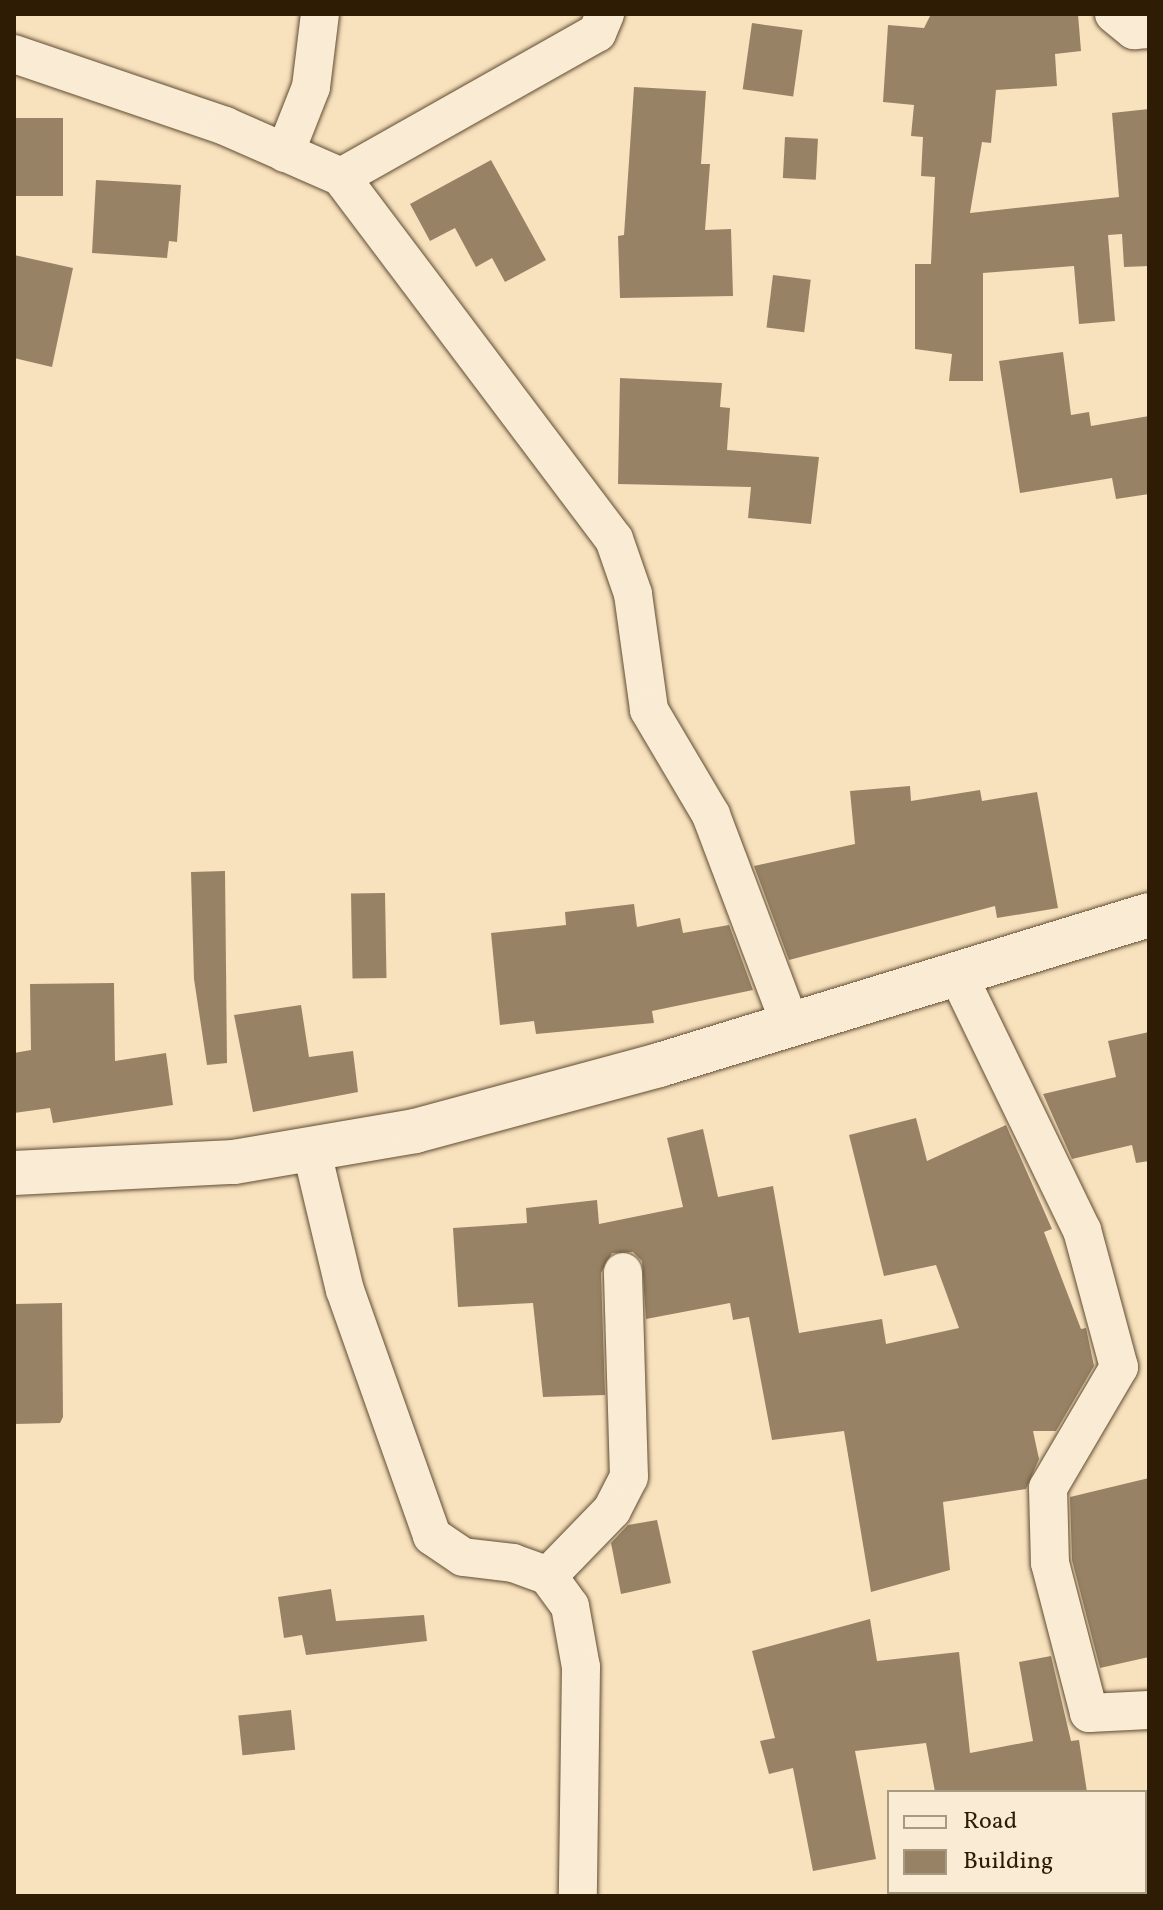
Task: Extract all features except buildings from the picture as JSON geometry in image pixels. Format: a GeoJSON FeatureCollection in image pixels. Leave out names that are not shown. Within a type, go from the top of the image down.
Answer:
{"type":"FeatureCollection","features":[{"type":"Feature","properties":{"kind":"main road"},"geometry":{"type":"LineString","coordinates":[[14,1173],[69,1174],[312,1152],[504,1108],[1149,915]]}},
{"type":"Feature","properties":{"kind":"street"},"geometry":{"type":"LineString","coordinates":[[285,153],[311,87],[320,14]]}},
{"type":"Feature","properties":{"kind":"street"},"geometry":{"type":"LineString","coordinates":[[341,177],[597,33],[605,14]]}},
{"type":"Feature","properties":{"kind":"street"},"geometry":{"type":"LineString","coordinates":[[1114,14],[1134,30],[1149,29]]}},
{"type":"Feature","properties":{"kind":"street"},"geometry":{"type":"LineString","coordinates":[[14,54],[285,153],[341,177],[614,539],[633,594],[649,710],[711,815],[790,1024]]}},
{"type":"Feature","properties":{"kind":"street"},"geometry":{"type":"LineString","coordinates":[[957,973],[1082,1230],[1119,1367],[1048,1488],[1050,1563],[1089,1713],[1149,1710]]}},
{"type":"Feature","properties":{"kind":"street"},"geometry":{"type":"LineString","coordinates":[[312,1152],[345,1290],[432,1536],[463,1557],[513,1563],[548,1576],[570,1606],[581,1667],[578,1896]]}},
{"type":"Feature","properties":{"kind":"street"},"geometry":{"type":"LineString","coordinates":[[548,1576],[612,1510],[629,1477],[623,1272]]}}]}
